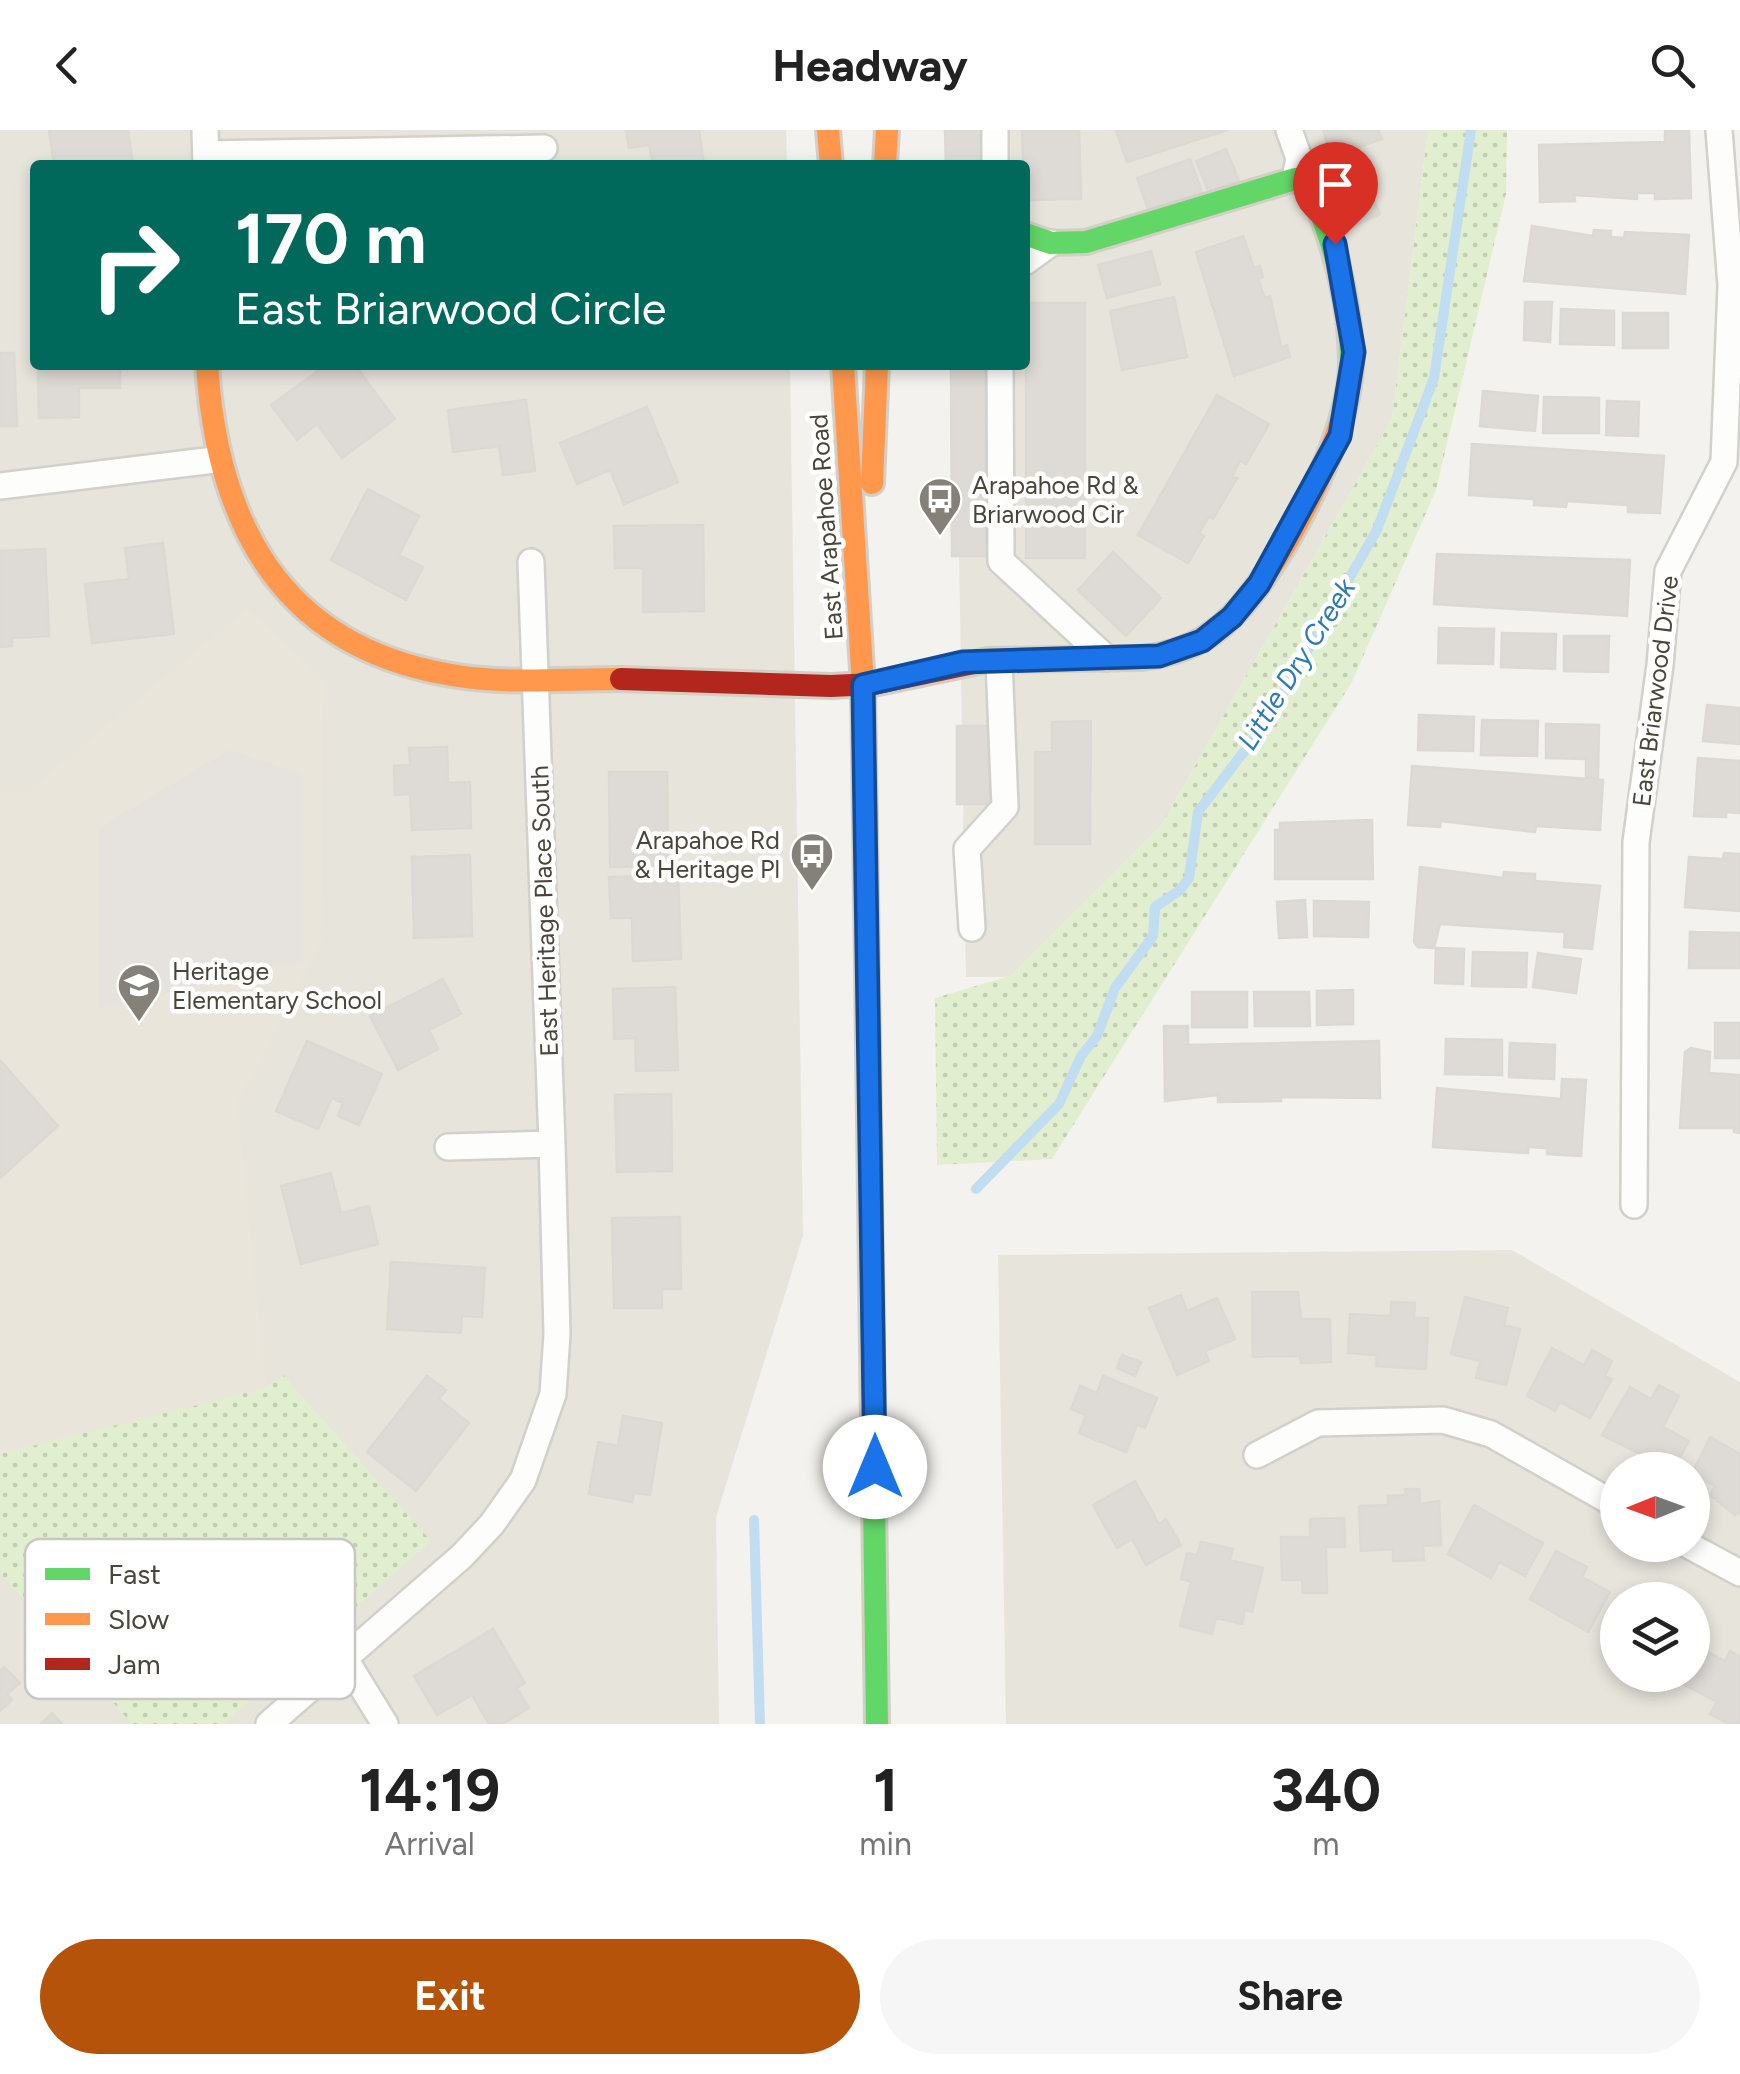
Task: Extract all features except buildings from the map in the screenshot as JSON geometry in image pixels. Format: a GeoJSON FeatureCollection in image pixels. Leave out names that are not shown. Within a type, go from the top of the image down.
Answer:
{"type":"FeatureCollection","features":[{"type":"Feature","properties":{"kind":"street"},"geometry":{"type":"LineString","coordinates":[[828,130],[831,160]]}},
{"type":"Feature","properties":{"kind":"street"},"geometry":{"type":"LineString","coordinates":[[885,160],[887,130]]}},
{"type":"Feature","properties":{"kind":"street"},"geometry":{"type":"LineString","coordinates":[[995,130],[996,160]]}},
{"type":"Feature","properties":{"kind":"street"},"geometry":{"type":"LineString","coordinates":[[1288,130],[1300,158],[1294,180]]}},
{"type":"Feature","properties":{"kind":"street","name":"East Briarwood Drive"},"geometry":{"type":"LineString","coordinates":[[1634,1205],[1636,842],[1668,571],[1724,462],[1730,286],[1719,130]]}},
{"type":"Feature","properties":{"kind":"street"},"geometry":{"type":"LineString","coordinates":[[205,150],[544,148]]}},
{"type":"Feature","properties":{"kind":"street"},"geometry":{"type":"LineString","coordinates":[[206,370],[214,460],[232,512],[254,551],[285,591],[315,618],[356,644],[397,663],[480,679],[863,685],[963,662],[1159,656],[1202,641],[1232,617],[1259,584],[1340,436],[1354,352],[1352,323],[1335,244],[1311,187],[1294,180],[1086,242],[1051,243],[1030,236]]}},
{"type":"Feature","properties":{"kind":"street"},"geometry":{"type":"LineString","coordinates":[[1030,258],[1051,243]]}},
{"type":"Feature","properties":{"kind":"street","name":"East Arapahoe Road"},"geometry":{"type":"LineString","coordinates":[[843,370],[863,685],[878,1724]]}},
{"type":"Feature","properties":{"kind":"street","name":"East Arapahoe Road"},"geometry":{"type":"LineString","coordinates":[[863,685],[877,370]]}},
{"type":"Feature","properties":{"kind":"street"},"geometry":{"type":"LineString","coordinates":[[1000,370],[1002,561],[1106,658]]}},
{"type":"Feature","properties":{"kind":"street"},"geometry":{"type":"LineString","coordinates":[[0,486],[214,460]]}},
{"type":"Feature","properties":{"kind":"street","name":"East Heritage Place South"},"geometry":{"type":"LineString","coordinates":[[355,1646],[462,1556],[510,1500],[535,1453],[553,1394],[557,1334],[552,1144],[531,562]]}},
{"type":"Feature","properties":{"kind":"street"},"geometry":{"type":"LineString","coordinates":[[972,928],[967,849],[1005,806],[1000,661]]}},
{"type":"Feature","properties":{"kind":"street"},"geometry":{"type":"LineString","coordinates":[[448,1147],[552,1144]]}},
{"type":"Feature","properties":{"kind":"street"},"geometry":{"type":"LineString","coordinates":[[1257,1455],[1318,1422],[1443,1420],[1492,1434],[1600,1496]]}},
{"type":"Feature","properties":{"kind":"street"},"geometry":{"type":"LineString","coordinates":[[1710,1557],[1740,1573]]}},
{"type":"Feature","properties":{"kind":"street"},"geometry":{"type":"LineString","coordinates":[[355,1675],[385,1724]]}},
{"type":"Feature","properties":{"kind":"street","name":"East Heritage Place South"},"geometry":{"type":"LineString","coordinates":[[269,1724],[296,1699]]}},
{"type":"Feature","properties":{"kind":"shaded area"},"geometry":{"type":"Polygon","coordinates":[[[0,130],[786,130],[787,160],[30,160],[30,370],[790,370],[803,1236],[716,1517],[719,1724],[0,1724],[0,130]]]}},
{"type":"Feature","properties":{"kind":"shaded area"},"geometry":{"type":"Polygon","coordinates":[[[952,130],[1428,130],[1392,419],[1161,826],[1010,977],[966,977],[956,370],[1030,370],[1030,160],[952,160],[952,130]]]}},
{"type":"Feature","properties":{"kind":"shaded area","name":"Heritage Elementary School"},"geometry":{"type":"Polygon","coordinates":[[[247,609],[323,679],[321,943],[237,1102],[266,1388],[0,1454],[0,793],[29,791],[247,609]]]}},
{"type":"Feature","properties":{"kind":"shaded area"},"geometry":{"type":"Polygon","coordinates":[[[229,750],[303,774],[303,961],[99,1009],[99,828],[229,750]]]}},
{"type":"Feature","properties":{"kind":"shaded area"},"geometry":{"type":"Polygon","coordinates":[[[1512,1250],[1740,1382],[1740,1724],[1006,1724],[998,1255],[1512,1250]]]}},
{"type":"Feature","properties":{"kind":"green space"},"geometry":{"type":"Polygon","coordinates":[[[1428,130],[1507,130],[1506,194],[1436,490],[1352,682],[1052,1159],[937,1165],[935,998],[1010,976],[1161,826],[1392,419],[1428,130]]]}},
{"type":"Feature","properties":{"kind":"green space"},"geometry":{"type":"Polygon","coordinates":[[[283,1375],[431,1541],[355,1608],[355,1539],[25,1539],[25,1602],[0,1573],[0,1454],[266,1388],[283,1375]]]}},
{"type":"Feature","properties":{"kind":"green space"},"geometry":{"type":"Polygon","coordinates":[[[110,1699],[251,1699],[223,1724],[132,1724],[110,1699]]]}},
{"type":"Feature","properties":{"kind":"waterway","name":"Little Dry Creek"},"geometry":{"type":"LineString","coordinates":[[976,1189],[1059,1104],[1081,1056],[1097,1036],[1115,988],[1153,936],[1155,907],[1180,890],[1189,878],[1198,812],[1267,721],[1377,530],[1434,378],[1471,130]]}},
{"type":"Feature","properties":{"kind":"waterway","name":"Little Dry Creek"},"geometry":{"type":"LineString","coordinates":[[754,1520],[760,1724]]}},
{"type":"Feature","properties":{"kind":"traffic: fast"},"geometry":{"type":"LineString","coordinates":[[1030,236],[1051,243],[1086,242],[1295,179],[1311,187],[1334,252],[1348,318],[1351,364]]}},
{"type":"Feature","properties":{"kind":"traffic: fast"},"geometry":{"type":"LineString","coordinates":[[867,971],[877,1724]]}},
{"type":"Feature","properties":{"kind":"traffic: slow"},"geometry":{"type":"LineString","coordinates":[[828,130],[831,160]]}},
{"type":"Feature","properties":{"kind":"traffic: slow"},"geometry":{"type":"LineString","coordinates":[[885,160],[887,130]]}},
{"type":"Feature","properties":{"kind":"traffic: slow"},"geometry":{"type":"LineString","coordinates":[[1141,658],[1162,655],[1201,640],[1219,628],[1264,578],[1286,544],[1324,468],[1338,430],[1351,364]]}},
{"type":"Feature","properties":{"kind":"traffic: slow"},"geometry":{"type":"LineString","coordinates":[[208,370],[213,422],[225,475],[243,523],[268,567],[300,604],[340,635],[388,659],[446,674],[511,680],[621,679]]}},
{"type":"Feature","properties":{"kind":"traffic: slow"},"geometry":{"type":"LineString","coordinates":[[843,370],[863,685],[867,971]]}},
{"type":"Feature","properties":{"kind":"traffic: slow"},"geometry":{"type":"LineString","coordinates":[[872,483],[877,370]]}},
{"type":"Feature","properties":{"kind":"traffic: jam"},"geometry":{"type":"LineString","coordinates":[[621,679],[831,686],[873,684],[988,660],[1141,658]]}},
{"type":"Feature","properties":{"kind":"place","name":"Arapahoe Rd & Briarwood Cir"},"geometry":{"type":"Point","coordinates":[940,537]}},
{"type":"Feature","properties":{"kind":"place","name":"Arapahoe Rd & Heritage Pl"},"geometry":{"type":"Point","coordinates":[812,892]}},
{"type":"Feature","properties":{"kind":"place","name":"Heritage Elementary School"},"geometry":{"type":"Point","coordinates":[139,1023]}},
{"type":"Feature","properties":{"kind":"route"},"geometry":{"type":"LineString","coordinates":[[875,1467],[863,685],[963,662],[1159,656],[1202,641],[1232,617],[1259,584],[1340,436],[1354,352],[1352,323],[1335,244]]}}]}
